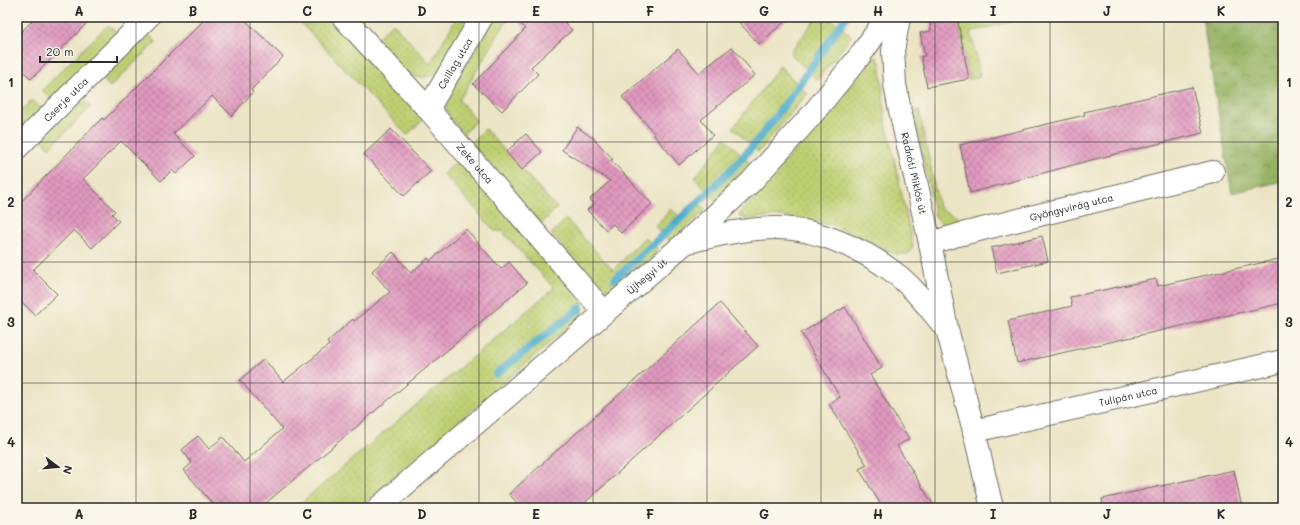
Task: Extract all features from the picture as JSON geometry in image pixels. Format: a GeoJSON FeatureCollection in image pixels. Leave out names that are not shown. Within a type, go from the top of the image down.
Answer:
{"type":"FeatureCollection","features":[{"type":"Feature","properties":{"kind":"street","name":"Cserje utca"},"geometry":{"type":"LineString","coordinates":[[17,148],[148,17]]}},
{"type":"Feature","properties":{"kind":"street","name":"Zeke utca"},"geometry":{"type":"LineString","coordinates":[[343,17],[428,109],[604,312]]}},
{"type":"Feature","properties":{"kind":"street","name":"Csillag utca"},"geometry":{"type":"LineString","coordinates":[[428,109],[482,17]]}},
{"type":"Feature","properties":{"kind":"street","name":"Újhegyi út"},"geometry":{"type":"LineString","coordinates":[[378,508],[684,243],[751,182],[810,117],[859,57],[887,17]]}},
{"type":"Feature","properties":{"kind":"street","name":"Radnóti Miklós út"},"geometry":{"type":"LineString","coordinates":[[899,17],[893,51],[894,84],[930,243],[947,329],[974,431],[992,508]]}},
{"type":"Feature","properties":{"kind":"street","name":"Gyöngyvirág utca"},"geometry":{"type":"LineString","coordinates":[[930,243],[958,234],[1213,172]]}},
{"type":"Feature","properties":{"kind":"street","name":"Radnóti Miklós út"},"geometry":{"type":"LineString","coordinates":[[684,243],[719,234],[778,228],[828,238],[862,252],[893,271],[919,295],[947,329]]}},
{"type":"Feature","properties":{"kind":"street","name":"Tulipán utca"},"geometry":{"type":"LineString","coordinates":[[974,431],[1283,362]]}},
{"type":"Feature","properties":{"kind":"green space"},"geometry":{"type":"Polygon","coordinates":[[[299,17],[331,17],[423,120],[407,135],[297,19],[299,17]]]}},
{"type":"Feature","properties":{"kind":"green space"},"geometry":{"type":"Polygon","coordinates":[[[457,17],[472,17],[440,71],[429,76],[419,77],[411,75],[403,70],[377,38],[393,23],[430,64],[457,17]]]}},
{"type":"Feature","properties":{"kind":"green space"},"geometry":{"type":"Polygon","coordinates":[[[494,17],[509,17],[459,100],[476,120],[464,134],[448,114],[446,104],[447,98],[494,17]]]}},
{"type":"Feature","properties":{"kind":"green space"},"geometry":{"type":"Polygon","coordinates":[[[817,17],[828,17],[852,36],[817,80],[790,53],[817,17]]]}},
{"type":"Feature","properties":{"kind":"green space"},"geometry":{"type":"Polygon","coordinates":[[[957,17],[1029,17],[971,32],[980,77],[969,79],[957,17]]]}},
{"type":"Feature","properties":{"kind":"green space"},"geometry":{"type":"Polygon","coordinates":[[[1202,17],[1283,17],[1283,181],[1232,193],[1202,17]]]}},
{"type":"Feature","properties":{"kind":"green space"},"geometry":{"type":"Polygon","coordinates":[[[108,25],[119,35],[52,100],[42,90],[108,25]]]}},
{"type":"Feature","properties":{"kind":"green space"},"geometry":{"type":"Polygon","coordinates":[[[146,31],[156,42],[110,87],[101,77],[146,31]]]}},
{"type":"Feature","properties":{"kind":"green space"},"geometry":{"type":"Polygon","coordinates":[[[877,57],[880,63],[885,117],[913,246],[908,254],[896,254],[833,225],[780,216],[745,219],[739,216],[742,210],[829,112],[869,59],[877,57]]]}},
{"type":"Feature","properties":{"kind":"green space"},"geometry":{"type":"Polygon","coordinates":[[[780,66],[807,94],[758,152],[733,128],[780,66]]]}},
{"type":"Feature","properties":{"kind":"green space"},"geometry":{"type":"Polygon","coordinates":[[[81,97],[91,107],[49,148],[40,138],[81,97]]]}},
{"type":"Feature","properties":{"kind":"green space"},"geometry":{"type":"Polygon","coordinates":[[[32,100],[44,111],[21,134],[17,130],[17,115],[32,100]]]}},
{"type":"Feature","properties":{"kind":"green space"},"geometry":{"type":"Polygon","coordinates":[[[919,110],[939,208],[962,219],[963,226],[947,226],[940,222],[935,216],[914,112],[919,110]]]}},
{"type":"Feature","properties":{"kind":"green space"},"geometry":{"type":"Polygon","coordinates":[[[485,129],[557,208],[541,224],[471,143],[485,129]]]}},
{"type":"Feature","properties":{"kind":"green space"},"geometry":{"type":"Polygon","coordinates":[[[725,138],[743,156],[708,192],[695,178],[725,138]]]}},
{"type":"Feature","properties":{"kind":"green space"},"geometry":{"type":"Polygon","coordinates":[[[743,156],[750,163],[715,200],[708,192],[743,156]]]}},
{"type":"Feature","properties":{"kind":"green space"},"geometry":{"type":"Polygon","coordinates":[[[459,160],[582,301],[583,309],[581,316],[358,508],[295,508],[554,288],[502,231],[495,231],[443,174],[459,160]]]}},
{"type":"Feature","properties":{"kind":"green space"},"geometry":{"type":"Polygon","coordinates":[[[698,202],[705,211],[670,242],[655,226],[671,209],[681,218],[698,202]]]}},
{"type":"Feature","properties":{"kind":"green space"},"geometry":{"type":"Polygon","coordinates":[[[566,219],[613,270],[645,237],[659,251],[623,283],[610,289],[597,286],[551,234],[566,219]]]}},
{"type":"Feature","properties":{"kind":"building"},"geometry":{"type":"Polygon","coordinates":[[[36,17],[93,17],[31,79],[17,65],[17,36],[36,17]]]}},
{"type":"Feature","properties":{"kind":"building"},"geometry":{"type":"Polygon","coordinates":[[[207,17],[242,17],[283,57],[251,90],[253,92],[232,116],[212,96],[173,134],[195,156],[176,174],[172,170],[161,181],[121,141],[83,179],[115,211],[112,214],[119,221],[92,248],[74,230],[33,270],[57,294],[35,315],[17,297],[17,206],[102,118],[104,120],[207,17]]]}},
{"type":"Feature","properties":{"kind":"building"},"geometry":{"type":"Polygon","coordinates":[[[514,17],[559,17],[572,30],[531,67],[538,74],[502,111],[473,84],[525,29],[514,17]]]}},
{"type":"Feature","properties":{"kind":"building"},"geometry":{"type":"Polygon","coordinates":[[[734,17],[790,17],[759,44],[734,17]]]}},
{"type":"Feature","properties":{"kind":"building"},"geometry":{"type":"Polygon","coordinates":[[[929,17],[957,17],[969,79],[927,87],[921,56],[925,56],[920,33],[931,31],[929,17]]]}},
{"type":"Feature","properties":{"kind":"building"},"geometry":{"type":"Polygon","coordinates":[[[732,47],[755,75],[701,120],[713,135],[679,165],[654,135],[655,134],[622,97],[678,49],[699,73],[732,47]]]}},
{"type":"Feature","properties":{"kind":"building"},"geometry":{"type":"Polygon","coordinates":[[[1192,87],[1203,133],[1095,159],[970,193],[960,145],[1085,115],[1084,112],[1192,87]]]}},
{"type":"Feature","properties":{"kind":"building"},"geometry":{"type":"Polygon","coordinates":[[[577,127],[593,138],[613,159],[611,160],[652,204],[621,233],[613,224],[606,230],[587,210],[594,204],[590,199],[610,181],[562,150],[577,127]]]}},
{"type":"Feature","properties":{"kind":"building"},"geometry":{"type":"Polygon","coordinates":[[[391,129],[431,171],[404,196],[364,154],[391,129]]]}},
{"type":"Feature","properties":{"kind":"building"},"geometry":{"type":"Polygon","coordinates":[[[526,134],[542,152],[522,170],[506,152],[526,134]]]}},
{"type":"Feature","properties":{"kind":"building"},"geometry":{"type":"Polygon","coordinates":[[[466,229],[501,269],[509,262],[527,283],[260,508],[216,508],[184,470],[192,463],[182,450],[198,436],[209,449],[223,437],[244,462],[282,429],[240,380],[264,359],[283,382],[329,345],[327,342],[353,319],[354,321],[390,292],[372,271],[393,252],[411,273],[428,258],[430,261],[466,229]]]}},
{"type":"Feature","properties":{"kind":"building"},"geometry":{"type":"Polygon","coordinates":[[[1042,236],[1048,261],[997,273],[991,248],[1042,236]]]}},
{"type":"Feature","properties":{"kind":"building"},"geometry":{"type":"Polygon","coordinates":[[[1283,258],[1283,303],[1017,363],[1008,321],[1072,306],[1070,297],[1156,279],[1158,286],[1283,258]]]}},
{"type":"Feature","properties":{"kind":"building"},"geometry":{"type":"Polygon","coordinates":[[[720,303],[758,346],[579,508],[522,508],[509,494],[720,303]]]}},
{"type":"Feature","properties":{"kind":"building"},"geometry":{"type":"Polygon","coordinates":[[[845,307],[882,368],[870,375],[909,439],[897,446],[935,508],[883,508],[859,469],[867,465],[829,404],[840,397],[801,333],[845,307]]]}},
{"type":"Feature","properties":{"kind":"building"},"geometry":{"type":"Polygon","coordinates":[[[1234,470],[1242,508],[1103,508],[1102,499],[1234,470]]]}},
{"type":"Feature","properties":{"kind":"waterway"},"geometry":{"type":"LineString","coordinates":[[615,279],[696,204],[743,157],[784,106],[846,17]]}},
{"type":"Feature","properties":{"kind":"waterway"},"geometry":{"type":"LineString","coordinates":[[496,374],[580,308]]}}]}
